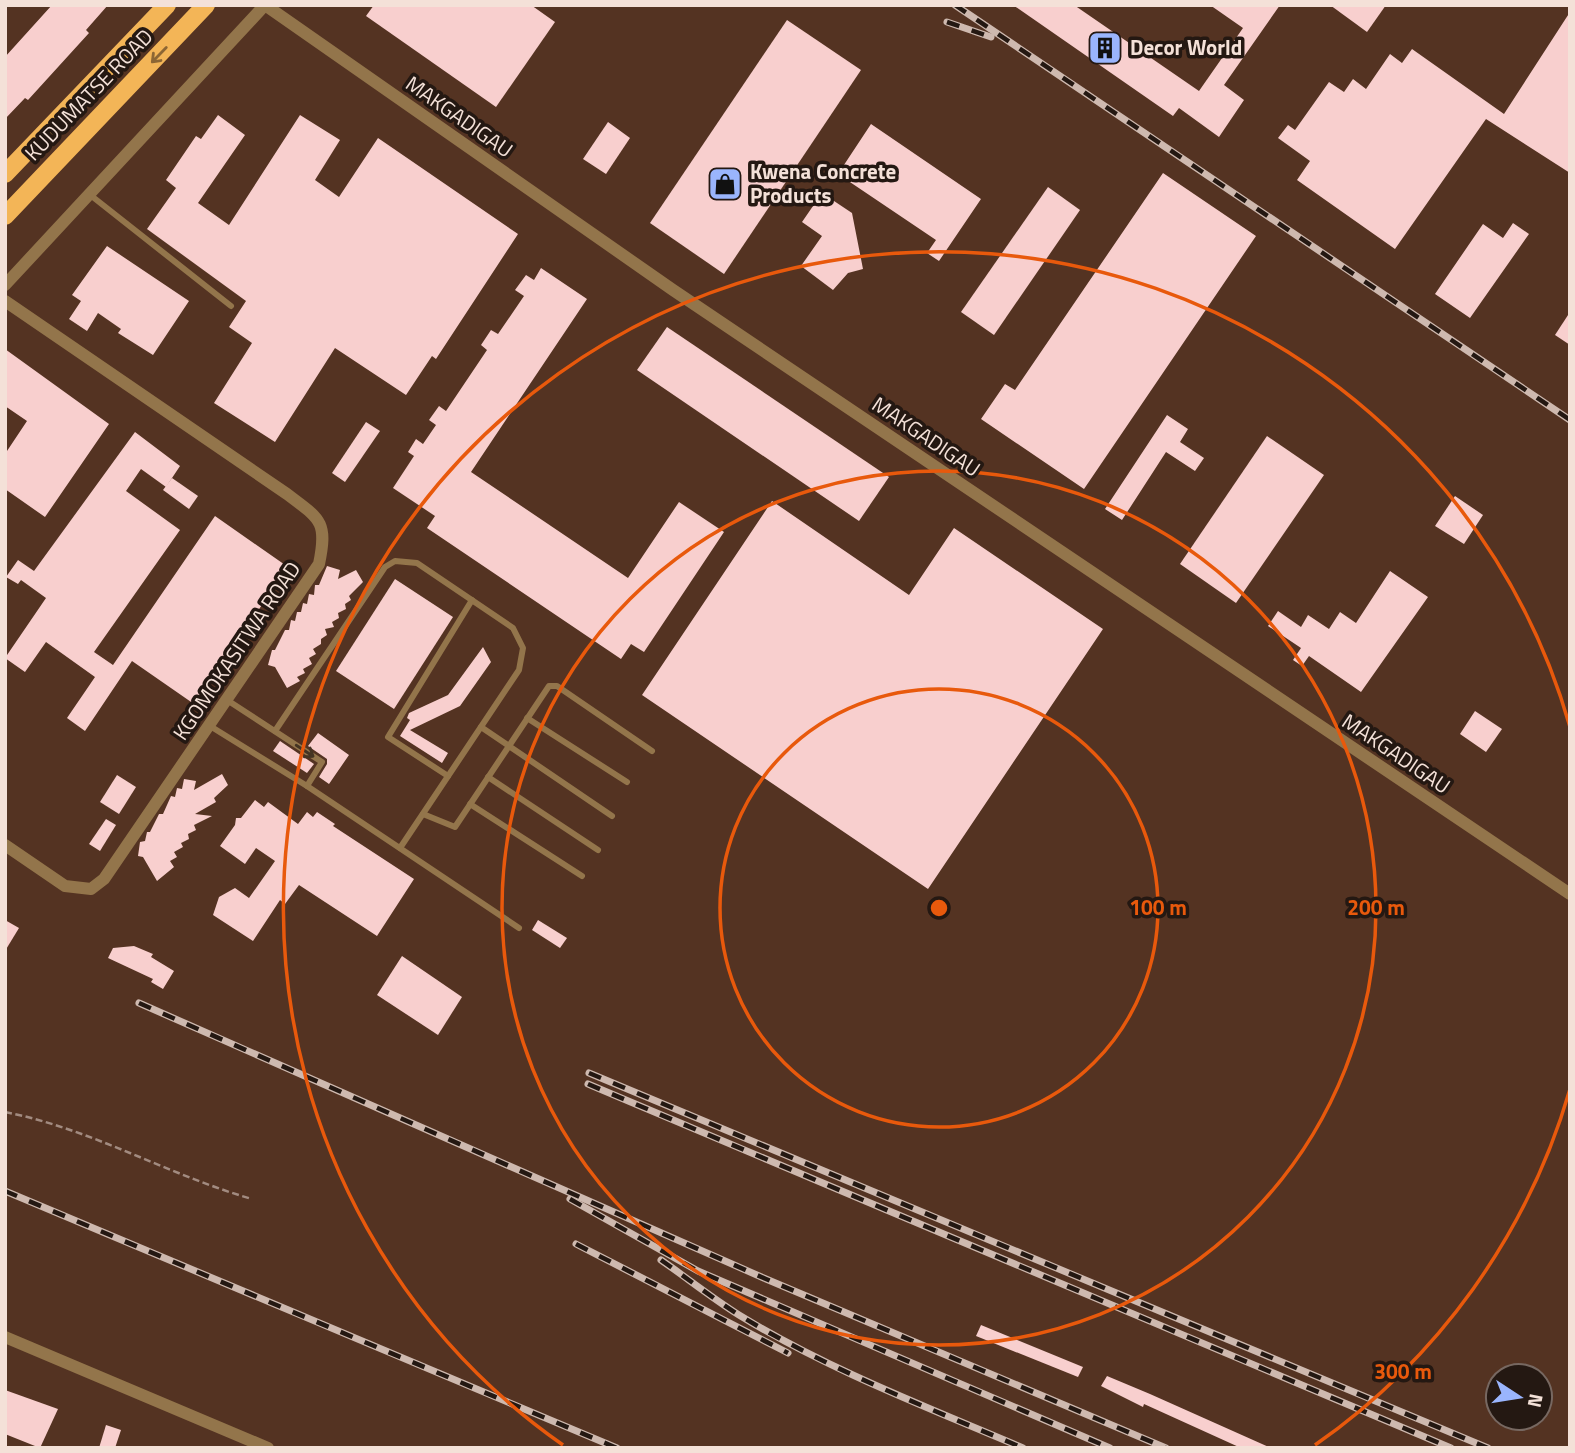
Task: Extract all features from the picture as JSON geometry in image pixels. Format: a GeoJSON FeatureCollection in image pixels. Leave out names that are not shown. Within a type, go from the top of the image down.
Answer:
{"type":"FeatureCollection","features":[{"type":"Feature","properties":{"kind":"main road","name":"KUDUMATSE ROAD"},"geometry":{"type":"LineString","coordinates":[[5,174],[167,5]]}},
{"type":"Feature","properties":{"kind":"main road","name":"KUDUMATSE ROAD"},"geometry":{"type":"LineString","coordinates":[[5,216],[206,5]]}},
{"type":"Feature","properties":{"kind":"street"},"geometry":{"type":"LineString","coordinates":[[5,285],[265,5]]}},
{"type":"Feature","properties":{"kind":"street","name":"MAKGADIGAU"},"geometry":{"type":"LineString","coordinates":[[265,5],[685,297],[1570,894]]}},
{"type":"Feature","properties":{"kind":"street","name":"KGOMOKASITWA ROAD"},"geometry":{"type":"LineString","coordinates":[[5,302],[316,516],[325,536],[319,564],[115,867],[92,889],[65,886],[5,845]]}},
{"type":"Feature","properties":{"kind":"street"},"geometry":{"type":"LineString","coordinates":[[5,1337],[268,1448]]}},
{"type":"Feature","properties":{"kind":"lane"},"geometry":{"type":"LineString","coordinates":[[89,194],[231,306]]}},
{"type":"Feature","properties":{"kind":"lane"},"geometry":{"type":"LineString","coordinates":[[275,731],[385,567],[395,561],[417,563],[513,628],[523,648],[519,670],[400,848]]}},
{"type":"Feature","properties":{"kind":"lane"},"geometry":{"type":"LineString","coordinates":[[448,776],[388,737],[472,600]]}},
{"type":"Feature","properties":{"kind":"lane"},"geometry":{"type":"LineString","coordinates":[[423,814],[455,827],[549,686],[557,686],[652,751]]}},
{"type":"Feature","properties":{"kind":"lane"},"geometry":{"type":"LineString","coordinates":[[228,700],[322,762],[307,786]]}},
{"type":"Feature","properties":{"kind":"lane"},"geometry":{"type":"LineString","coordinates":[[527,718],[627,782]]}},
{"type":"Feature","properties":{"kind":"lane"},"geometry":{"type":"LineString","coordinates":[[210,726],[307,786],[519,928]]}},
{"type":"Feature","properties":{"kind":"lane"},"geometry":{"type":"LineString","coordinates":[[481,727],[612,816]]}},
{"type":"Feature","properties":{"kind":"lane"},"geometry":{"type":"LineString","coordinates":[[488,777],[598,850]]}},
{"type":"Feature","properties":{"kind":"lane"},"geometry":{"type":"LineString","coordinates":[[470,804],[582,876]]}},
{"type":"Feature","properties":{"kind":"path"},"geometry":{"type":"LineString","coordinates":[[5,1112],[48,1121],[132,1152],[193,1181],[252,1199]]}},
{"type":"Feature","properties":{"kind":"shaded area"},"geometry":{"type":"Polygon","coordinates":[[[5,5],[1570,5],[1570,1448],[5,1448],[5,5]]]}},
{"type":"Feature","properties":{"kind":"building"},"geometry":{"type":"Polygon","coordinates":[[[52,5],[108,5],[86,30],[89,33],[28,100],[25,98],[5,119],[5,57],[52,5]]]}},
{"type":"Feature","properties":{"kind":"building"},"geometry":{"type":"Polygon","coordinates":[[[374,5],[531,5],[555,22],[496,107],[366,16],[374,5]]]}},
{"type":"Feature","properties":{"kind":"building"},"geometry":{"type":"Polygon","coordinates":[[[1013,5],[1074,5],[1199,91],[1243,28],[1210,5],[1280,5],[1224,85],[1244,100],[1219,137],[1179,108],[1173,116],[1013,5]]]}},
{"type":"Feature","properties":{"kind":"building"},"geometry":{"type":"Polygon","coordinates":[[[1330,5],[1386,5],[1367,32],[1330,5]]]}},
{"type":"Feature","properties":{"kind":"building"},"geometry":{"type":"Polygon","coordinates":[[[1570,12],[1570,173],[1486,119],[1395,249],[1297,180],[1310,161],[1278,138],[1288,125],[1295,130],[1329,82],[1344,92],[1353,79],[1366,89],[1390,54],[1402,63],[1412,49],[1504,114],[1570,12]]]}},
{"type":"Feature","properties":{"kind":"building"},"geometry":{"type":"Polygon","coordinates":[[[787,20],[861,70],[724,274],[650,223],[787,20]]]}},
{"type":"Feature","properties":{"kind":"building"},"geometry":{"type":"Polygon","coordinates":[[[218,115],[245,135],[198,203],[229,225],[300,115],[340,140],[315,180],[339,197],[378,138],[518,234],[436,359],[432,356],[406,395],[335,348],[275,442],[214,403],[252,343],[229,327],[246,301],[147,229],[176,188],[166,180],[196,136],[201,139],[218,115]]]}},
{"type":"Feature","properties":{"kind":"building"},"geometry":{"type":"Polygon","coordinates":[[[608,122],[630,138],[606,174],[583,159],[608,122]]]}},
{"type":"Feature","properties":{"kind":"building"},"geometry":{"type":"Polygon","coordinates":[[[871,124],[981,199],[939,261],[927,253],[936,240],[838,174],[871,124]]]}},
{"type":"Feature","properties":{"kind":"building"},"geometry":{"type":"Polygon","coordinates":[[[1163,173],[1256,236],[1084,489],[981,419],[1005,384],[1015,390],[1163,173]]]}},
{"type":"Feature","properties":{"kind":"building"},"geometry":{"type":"Polygon","coordinates":[[[1048,187],[1080,210],[994,335],[961,312],[1048,187]]]}},
{"type":"Feature","properties":{"kind":"building"},"geometry":{"type":"Polygon","coordinates":[[[822,193],[852,213],[863,269],[848,273],[833,290],[801,266],[822,236],[802,222],[822,193]]]}},
{"type":"Feature","properties":{"kind":"building"},"geometry":{"type":"Polygon","coordinates":[[[1513,223],[1529,234],[1470,318],[1435,294],[1483,224],[1503,238],[1513,223]]]}},
{"type":"Feature","properties":{"kind":"building"},"geometry":{"type":"Polygon","coordinates":[[[107,246],[189,301],[153,355],[118,333],[121,329],[98,313],[87,331],[69,319],[81,301],[72,295],[107,246]]]}},
{"type":"Feature","properties":{"kind":"building"},"geometry":{"type":"Polygon","coordinates":[[[541,268],[587,299],[471,472],[628,578],[679,502],[724,532],[644,652],[631,644],[621,659],[427,528],[435,516],[393,488],[414,456],[408,452],[416,439],[423,444],[436,425],[429,420],[439,406],[446,411],[487,350],[481,345],[491,330],[498,334],[524,296],[515,290],[526,275],[534,280],[541,268]]]}},
{"type":"Feature","properties":{"kind":"building"},"geometry":{"type":"Polygon","coordinates":[[[1570,312],[1570,345],[1555,335],[1570,312]]]}},
{"type":"Feature","properties":{"kind":"building"},"geometry":{"type":"Polygon","coordinates":[[[667,327],[889,477],[859,521],[637,370],[667,327]]]}},
{"type":"Feature","properties":{"kind":"building"},"geometry":{"type":"Polygon","coordinates":[[[5,349],[109,424],[45,517],[5,489],[5,454],[27,421],[5,406],[5,349]]]}},
{"type":"Feature","properties":{"kind":"building"},"geometry":{"type":"Polygon","coordinates":[[[1167,415],[1188,429],[1180,442],[1204,458],[1195,471],[1166,452],[1122,520],[1105,509],[1167,415]]]}},
{"type":"Feature","properties":{"kind":"building"},"geometry":{"type":"Polygon","coordinates":[[[366,422],[380,431],[345,482],[332,473],[366,422]]]}},
{"type":"Feature","properties":{"kind":"building"},"geometry":{"type":"Polygon","coordinates":[[[135,432],[180,466],[166,487],[141,469],[126,491],[180,530],[94,652],[113,665],[215,516],[288,567],[194,704],[132,661],[85,731],[67,718],[95,677],[46,642],[25,672],[5,658],[46,598],[21,580],[18,584],[6,577],[18,560],[34,571],[135,432]]]}},
{"type":"Feature","properties":{"kind":"building"},"geometry":{"type":"Polygon","coordinates":[[[1267,436],[1324,475],[1236,603],[1180,564],[1267,436]]]}},
{"type":"Feature","properties":{"kind":"building"},"geometry":{"type":"Polygon","coordinates":[[[172,478],[198,496],[189,509],[163,490],[172,478]]]}},
{"type":"Feature","properties":{"kind":"building"},"geometry":{"type":"Polygon","coordinates":[[[1455,496],[1483,515],[1464,544],[1435,526],[1455,496]]]}},
{"type":"Feature","properties":{"kind":"building"},"geometry":{"type":"Polygon","coordinates":[[[772,501],[909,595],[954,528],[1103,629],[928,889],[642,695],[772,501]]]}},
{"type":"Feature","properties":{"kind":"building"},"geometry":{"type":"Polygon","coordinates":[[[327,566],[340,570],[338,579],[356,570],[363,582],[349,596],[351,600],[345,604],[346,609],[338,613],[339,618],[332,622],[334,627],[325,629],[327,635],[321,639],[321,644],[313,649],[316,654],[309,658],[312,664],[303,669],[305,673],[297,677],[300,681],[287,688],[275,667],[268,665],[272,650],[275,650],[285,630],[289,630],[291,620],[295,621],[297,612],[301,612],[303,603],[307,604],[309,594],[314,595],[315,585],[319,585],[327,566]]]}},
{"type":"Feature","properties":{"kind":"building"},"geometry":{"type":"Polygon","coordinates":[[[1390,571],[1428,597],[1361,692],[1309,656],[1302,666],[1293,660],[1301,648],[1268,626],[1278,611],[1301,627],[1308,615],[1329,629],[1340,612],[1356,623],[1390,571]]]}},
{"type":"Feature","properties":{"kind":"building"},"geometry":{"type":"Polygon","coordinates":[[[395,579],[453,617],[394,709],[336,671],[395,579]]]}},
{"type":"Feature","properties":{"kind":"building"},"geometry":{"type":"Polygon","coordinates":[[[483,647],[491,662],[460,706],[410,730],[448,753],[442,763],[400,736],[410,720],[407,718],[409,713],[448,695],[483,647]]]}},
{"type":"Feature","properties":{"kind":"building"},"geometry":{"type":"Polygon","coordinates":[[[1475,711],[1502,729],[1486,752],[1460,734],[1475,711]]]}},
{"type":"Feature","properties":{"kind":"building"},"geometry":{"type":"Polygon","coordinates":[[[318,733],[349,755],[329,784],[319,777],[327,759],[308,746],[318,733]]]}},
{"type":"Feature","properties":{"kind":"building"},"geometry":{"type":"Polygon","coordinates":[[[280,741],[314,764],[307,773],[273,751],[280,741]]]}},
{"type":"Feature","properties":{"kind":"building"},"geometry":{"type":"Polygon","coordinates":[[[222,774],[228,785],[214,798],[216,802],[195,814],[212,816],[194,825],[196,830],[188,834],[189,839],[181,843],[183,847],[174,852],[177,857],[170,861],[174,867],[157,881],[143,857],[138,856],[140,842],[145,841],[147,832],[150,832],[159,814],[163,814],[171,796],[175,797],[177,788],[182,789],[184,779],[196,781],[194,790],[222,774]]]}},
{"type":"Feature","properties":{"kind":"building"},"geometry":{"type":"Polygon","coordinates":[[[117,775],[136,787],[119,814],[100,802],[117,775]]]}},
{"type":"Feature","properties":{"kind":"building"},"geometry":{"type":"Polygon","coordinates":[[[255,800],[264,807],[268,802],[298,824],[307,812],[313,817],[317,812],[335,824],[333,826],[414,879],[377,936],[299,885],[285,904],[280,900],[253,941],[213,915],[219,897],[235,888],[249,898],[275,861],[256,848],[245,864],[220,846],[235,825],[236,818],[241,818],[255,800]]]}},
{"type":"Feature","properties":{"kind":"building"},"geometry":{"type":"Polygon","coordinates":[[[106,819],[116,825],[100,851],[89,844],[106,819]]]}},
{"type":"Feature","properties":{"kind":"building"},"geometry":{"type":"Polygon","coordinates":[[[5,920],[19,928],[5,951],[5,920]]]}},
{"type":"Feature","properties":{"kind":"building"},"geometry":{"type":"Polygon","coordinates":[[[538,920],[567,938],[560,948],[532,930],[538,920]]]}},
{"type":"Feature","properties":{"kind":"building"},"geometry":{"type":"Polygon","coordinates":[[[134,946],[153,954],[151,957],[174,971],[163,989],[151,982],[153,979],[108,958],[113,948],[134,946]]]}},
{"type":"Feature","properties":{"kind":"building"},"geometry":{"type":"Polygon","coordinates":[[[402,956],[462,997],[438,1035],[377,995],[402,956]]]}},
{"type":"Feature","properties":{"kind":"building"},"geometry":{"type":"Polygon","coordinates":[[[981,1325],[1083,1367],[1078,1377],[976,1336],[981,1325]]]}},
{"type":"Feature","properties":{"kind":"building"},"geometry":{"type":"Polygon","coordinates":[[[1107,1376],[1271,1448],[1241,1448],[1144,1404],[1143,1407],[1101,1386],[1107,1376]]]}},
{"type":"Feature","properties":{"kind":"building"},"geometry":{"type":"Polygon","coordinates":[[[5,1390],[58,1409],[40,1448],[5,1434],[5,1390]]]}},
{"type":"Feature","properties":{"kind":"building"},"geometry":{"type":"Polygon","coordinates":[[[106,1425],[121,1430],[115,1448],[99,1448],[106,1425]]]}},
{"type":"Feature","properties":{"kind":"railway"},"geometry":{"type":"LineString","coordinates":[[955,5],[1570,420]]}},
{"type":"Feature","properties":{"kind":"railway"},"geometry":{"type":"LineString","coordinates":[[947,22],[991,37]]}},
{"type":"Feature","properties":{"kind":"railway"},"geometry":{"type":"LineString","coordinates":[[139,1003],[766,1279],[1166,1448]]}},
{"type":"Feature","properties":{"kind":"railway"},"geometry":{"type":"LineString","coordinates":[[589,1073],[1488,1448]]}},
{"type":"Feature","properties":{"kind":"railway"},"geometry":{"type":"LineString","coordinates":[[588,1084],[1451,1448]]}},
{"type":"Feature","properties":{"kind":"railway"},"geometry":{"type":"LineString","coordinates":[[5,1191],[617,1448]]}},
{"type":"Feature","properties":{"kind":"railway"},"geometry":{"type":"LineString","coordinates":[[570,1199],[698,1271],[1110,1448]]}},
{"type":"Feature","properties":{"kind":"railway"},"geometry":{"type":"LineString","coordinates":[[576,1244],[788,1353]]}},
{"type":"Feature","properties":{"kind":"railway"},"geometry":{"type":"LineString","coordinates":[[661,1260],[719,1302],[773,1335],[879,1387],[1023,1448]]}},
{"type":"Feature","properties":{"kind":"place","name":"Decor World"},"geometry":{"type":"Point","coordinates":[1105,48]}},
{"type":"Feature","properties":{"kind":"place","name":"Kwena Concrete Products"},"geometry":{"type":"Point","coordinates":[725,184]}}]}
